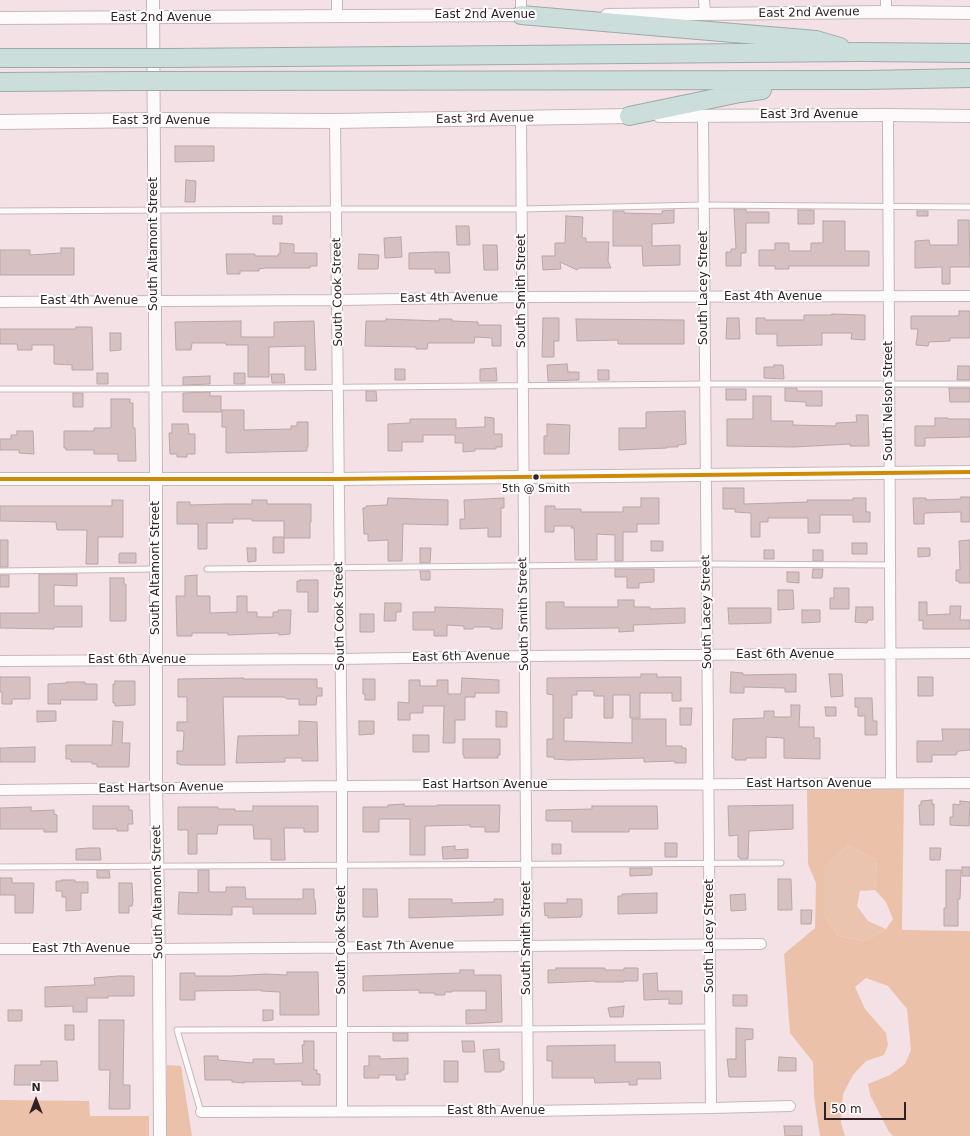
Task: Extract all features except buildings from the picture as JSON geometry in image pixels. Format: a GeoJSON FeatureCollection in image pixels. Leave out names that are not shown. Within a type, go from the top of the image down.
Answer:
{"type":"FeatureCollection","features":[{"type":"Feature","properties":{"kind":"highway"},"geometry":{"type":"LineString","coordinates":[[521,8],[816,40],[860,52]]}},
{"type":"Feature","properties":{"kind":"highway"},"geometry":{"type":"LineString","coordinates":[[0,58],[860,52],[970,53]]}},
{"type":"Feature","properties":{"kind":"highway"},"geometry":{"type":"LineString","coordinates":[[0,82],[865,80],[970,78]]}},
{"type":"Feature","properties":{"kind":"highway"},"geometry":{"type":"LineString","coordinates":[[629,116],[740,93],[865,80]]}},
{"type":"Feature","properties":{"kind":"main road","name":"East 3rd Avenue"},"geometry":{"type":"LineString","coordinates":[[0,122],[154,120],[335,121],[629,116]]}},
{"type":"Feature","properties":{"kind":"street","name":"South Altamont Street"},"geometry":{"type":"LineString","coordinates":[[153,0],[156,788],[160,1136]]}},
{"type":"Feature","properties":{"kind":"street"},"geometry":{"type":"LineString","coordinates":[[337,0],[337,16]]}},
{"type":"Feature","properties":{"kind":"street"},"geometry":{"type":"LineString","coordinates":[[704,0],[705,14]]}},
{"type":"Feature","properties":{"kind":"street","name":"East 2nd Avenue"},"geometry":{"type":"LineString","coordinates":[[0,18],[337,16],[521,8],[705,14],[886,6],[970,13]]}},
{"type":"Feature","properties":{"kind":"street","name":"South Nelson Street"},"geometry":{"type":"LineString","coordinates":[[888,115],[891,783]]}},
{"type":"Feature","properties":{"kind":"street","name":"East 3rd Avenue"},"geometry":{"type":"LineString","coordinates":[[629,116],[970,116]]}},
{"type":"Feature","properties":{"kind":"street","name":"South Lacey Street"},"geometry":{"type":"LineString","coordinates":[[703,116],[711,1108]]}},
{"type":"Feature","properties":{"kind":"street","name":"South Smith Street"},"geometry":{"type":"LineString","coordinates":[[521,118],[528,1111]]}},
{"type":"Feature","properties":{"kind":"street","name":"South Cook Street"},"geometry":{"type":"LineString","coordinates":[[335,121],[342,786],[342,1111]]}},
{"type":"Feature","properties":{"kind":"street","name":"East 4th Avenue"},"geometry":{"type":"LineString","coordinates":[[0,302],[338,300],[522,297],[704,298],[970,296]]}},
{"type":"Feature","properties":{"kind":"street"},"geometry":{"type":"LineString","coordinates":[[0,479],[339,479],[970,472]]}},
{"type":"Feature","properties":{"kind":"street","name":"East 6th Avenue"},"geometry":{"type":"LineString","coordinates":[[0,661],[340,659],[525,656],[970,654]]}},
{"type":"Feature","properties":{"kind":"street","name":"East Hartson Avenue"},"geometry":{"type":"LineString","coordinates":[[0,790],[342,786],[970,783]]}},
{"type":"Feature","properties":{"kind":"street","name":"East 7th Avenue"},"geometry":{"type":"LineString","coordinates":[[0,949],[761,944]]}},
{"type":"Feature","properties":{"kind":"street","name":"East 8th Avenue"},"geometry":{"type":"LineString","coordinates":[[201,1112],[528,1111],[790,1106]]}},
{"type":"Feature","properties":{"kind":"lane"},"geometry":{"type":"LineString","coordinates":[[0,211],[522,209],[704,206],[970,207]]}},
{"type":"Feature","properties":{"kind":"lane"},"geometry":{"type":"LineString","coordinates":[[0,389],[522,387],[704,384],[970,384]]}},
{"type":"Feature","properties":{"kind":"lane"},"geometry":{"type":"LineString","coordinates":[[207,569],[340,569],[706,564],[890,565]]}},
{"type":"Feature","properties":{"kind":"lane"},"geometry":{"type":"LineString","coordinates":[[0,571],[156,569]]}},
{"type":"Feature","properties":{"kind":"lane"},"geometry":{"type":"LineString","coordinates":[[0,867],[781,863]]}},
{"type":"Feature","properties":{"kind":"lane"},"geometry":{"type":"LineString","coordinates":[[201,1112],[177,1030],[711,1027]]}},
{"type":"Feature","properties":{"kind":"shaded area"},"geometry":{"type":"Polygon","coordinates":[[[807,789],[904,789],[902,930],[970,931],[970,1136],[893,1136],[889,1132],[870,1095],[868,1084],[890,1075],[905,1064],[911,1050],[907,1009],[888,986],[866,978],[855,987],[865,1009],[886,1033],[888,1045],[884,1055],[866,1061],[853,1075],[843,1094],[841,1123],[845,1136],[820,1136],[814,1097],[813,1062],[790,1033],[784,954],[815,928],[816,883],[808,864],[807,789]],[[848,845],[824,868],[824,914],[838,936],[866,941],[886,929],[893,919],[886,902],[875,890],[877,860],[848,845]]]}},
{"type":"Feature","properties":{"kind":"shaded area"},"geometry":{"type":"Polygon","coordinates":[[[848,845],[877,860],[875,890],[860,891],[857,906],[868,921],[886,929],[866,941],[838,936],[824,914],[824,868],[848,845]]]}},
{"type":"Feature","properties":{"kind":"shaded area"},"geometry":{"type":"Polygon","coordinates":[[[167,1065],[181,1066],[192,1136],[165,1136],[167,1065]]]}},
{"type":"Feature","properties":{"kind":"shaded area"},"geometry":{"type":"Polygon","coordinates":[[[0,1100],[89,1101],[90,1116],[149,1116],[149,1136],[0,1136],[0,1100]]]}},
{"type":"Feature","properties":{"kind":"transit line"},"geometry":{"type":"LineString","coordinates":[[0,479],[339,479],[970,472]]}},
{"type":"Feature","properties":{"kind":"place","name":"5th @ Smith"},"geometry":{"type":"Point","coordinates":[536,477]}}]}
